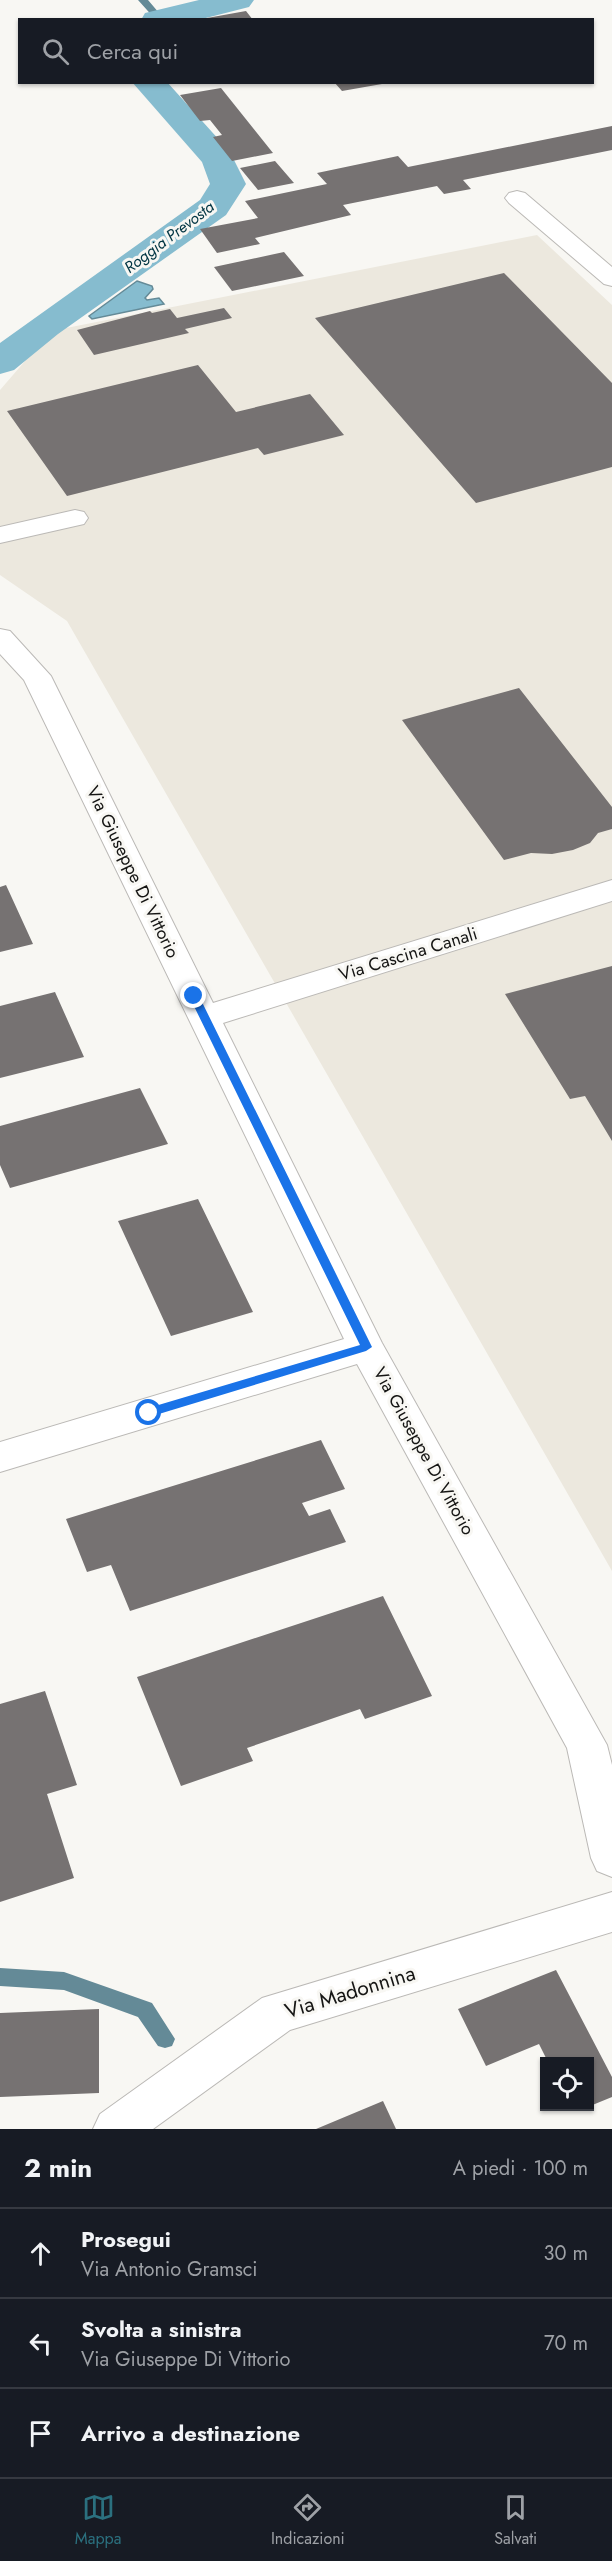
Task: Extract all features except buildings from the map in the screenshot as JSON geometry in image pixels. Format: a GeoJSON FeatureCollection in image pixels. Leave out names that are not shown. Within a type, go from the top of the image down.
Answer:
{"type":"FeatureCollection","features":[{"type":"Feature","properties":{"kind":"street"},"geometry":{"type":"LineString","coordinates":[[517,198],[612,279]]}},
{"type":"Feature","properties":{"kind":"street"},"geometry":{"type":"LineString","coordinates":[[0,535],[75,518]]}},
{"type":"Feature","properties":{"kind":"street","name":"Via Giuseppe Di Vittorio"},"geometry":{"type":"LineString","coordinates":[[0,637],[37,676],[366,1347],[599,1745],[612,1858]]}},
{"type":"Feature","properties":{"kind":"street","name":"Via Cascina Canali"},"geometry":{"type":"LineString","coordinates":[[204,1017],[612,890]]}},
{"type":"Feature","properties":{"kind":"street"},"geometry":{"type":"LineString","coordinates":[[0,1457],[366,1347]]}},
{"type":"Feature","properties":{"kind":"street","name":"Via Madonnina"},"geometry":{"type":"LineString","coordinates":[[116,2129],[278,2013],[612,1912]]}},
{"type":"Feature","properties":{"kind":"shaded area"},"geometry":{"type":"Polygon","coordinates":[[[537,235],[612,305],[612,1571],[67,621],[0,575],[0,390],[51,331],[537,235]]]}},
{"type":"Feature","properties":{"kind":"water"},"geometry":{"type":"Polygon","coordinates":[[[137,281],[152,286],[153,289],[145,298],[147,300],[159,298],[164,304],[92,319],[89,316],[137,281]]]}},
{"type":"Feature","properties":{"kind":"waterway"},"geometry":{"type":"LineString","coordinates":[[143,0],[160,18]]}},
{"type":"Feature","properties":{"kind":"waterway","name":"Roggia Prevosta"},"geometry":{"type":"LineString","coordinates":[[165,18],[238,0]]}},
{"type":"Feature","properties":{"kind":"waterway","name":"Roggia Prevosta"},"geometry":{"type":"LineString","coordinates":[[0,362],[45,326],[213,207],[228,184],[218,159],[150,84]]}},
{"type":"Feature","properties":{"kind":"waterway"},"geometry":{"type":"LineString","coordinates":[[0,1977],[64,1981],[145,2010],[165,2039]]}},
{"type":"Feature","properties":{"kind":"route"},"geometry":{"type":"LineString","coordinates":[[149,1413],[366,1347],[194,996]]}}]}
